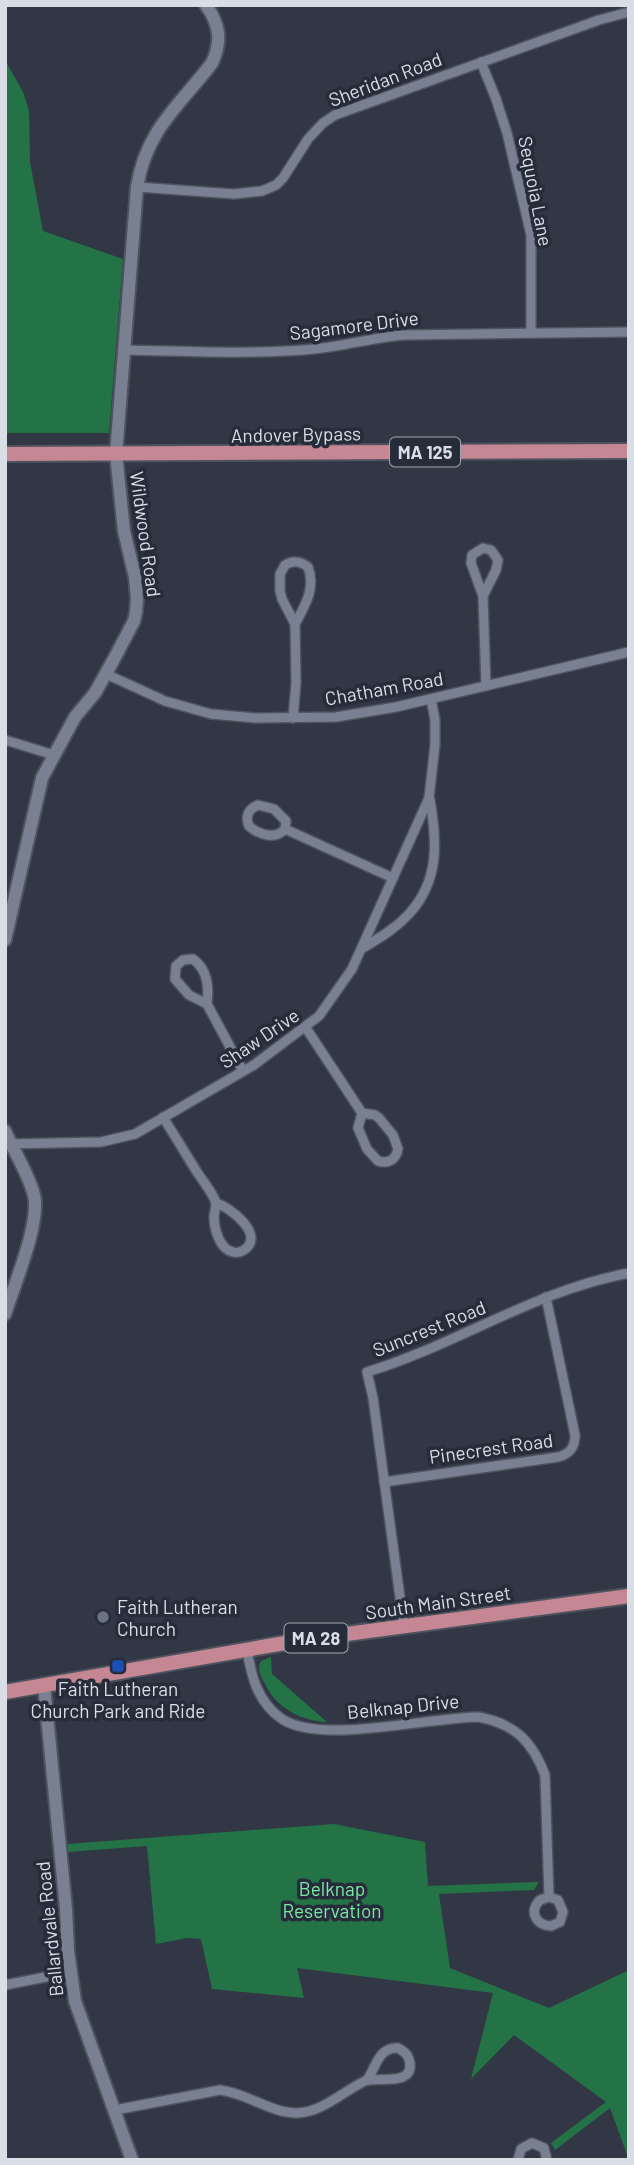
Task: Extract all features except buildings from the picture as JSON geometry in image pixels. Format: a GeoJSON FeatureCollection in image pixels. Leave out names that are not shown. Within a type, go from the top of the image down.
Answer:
{"type":"FeatureCollection","features":[{"type":"Feature","properties":{"kind":"main road","name":"Andover Bypass"},"geometry":{"type":"LineString","coordinates":[[5,454],[629,452]]}},
{"type":"Feature","properties":{"kind":"main road","name":"South Main Street"},"geometry":{"type":"LineString","coordinates":[[5,1692],[247,1649],[629,1596]]}},
{"type":"Feature","properties":{"kind":"street","name":"Wildwood Road"},"geometry":{"type":"LineString","coordinates":[[5,940],[42,778],[75,717],[95,693],[135,621],[135,577],[124,531],[116,454],[137,187],[141,165],[151,139],[212,63],[219,33],[206,5]]}},
{"type":"Feature","properties":{"kind":"street","name":"Sheridan Road"},"geometry":{"type":"LineString","coordinates":[[137,187],[234,194],[267,190],[283,178],[308,139],[328,118],[607,17],[629,12]]}},
{"type":"Feature","properties":{"kind":"street","name":"Sequoia Lane"},"geometry":{"type":"LineString","coordinates":[[481,62],[507,133],[531,235],[531,332]]}},
{"type":"Feature","properties":{"kind":"street","name":"Sagamore Drive"},"geometry":{"type":"LineString","coordinates":[[124,350],[285,351],[340,345],[384,336],[629,332]]}},
{"type":"Feature","properties":{"kind":"street"},"geometry":{"type":"LineString","coordinates":[[483,596],[498,565],[497,556],[487,548],[479,549],[471,559],[483,596],[486,686]]}},
{"type":"Feature","properties":{"kind":"street"},"geometry":{"type":"LineString","coordinates":[[293,718],[296,683],[295,624],[282,599],[279,585],[281,569],[294,561],[308,567],[311,577],[309,597],[295,624]]}},
{"type":"Feature","properties":{"kind":"street","name":"Chatham Road"},"geometry":{"type":"LineString","coordinates":[[106,674],[165,701],[211,714],[256,718],[336,717],[431,699],[627,655]]}},
{"type":"Feature","properties":{"kind":"street","name":"Shaw Drive"},"geometry":{"type":"LineString","coordinates":[[8,1144],[101,1143],[135,1133],[243,1071],[319,1016],[339,989],[362,949],[429,798],[435,759],[431,699]]}},
{"type":"Feature","properties":{"kind":"street"},"geometry":{"type":"LineString","coordinates":[[5,740],[54,755]]}},
{"type":"Feature","properties":{"kind":"street"},"geometry":{"type":"LineString","coordinates":[[362,949],[397,926],[418,902],[427,885],[436,849],[429,798]]}},
{"type":"Feature","properties":{"kind":"street"},"geometry":{"type":"LineString","coordinates":[[258,805],[274,809],[286,821],[285,830],[278,835],[259,833],[250,826],[248,813],[258,805]]}},
{"type":"Feature","properties":{"kind":"street"},"geometry":{"type":"LineString","coordinates":[[285,830],[393,878]]}},
{"type":"Feature","properties":{"kind":"street"},"geometry":{"type":"LineString","coordinates":[[207,1004],[189,995],[178,984],[174,975],[176,965],[180,962],[193,960],[202,969],[208,985],[207,1004],[243,1071]]}},
{"type":"Feature","properties":{"kind":"street"},"geometry":{"type":"LineString","coordinates":[[306,1028],[362,1113],[377,1116],[393,1135],[398,1149],[392,1160],[377,1161],[367,1149],[358,1130],[362,1113]]}},
{"type":"Feature","properties":{"kind":"street"},"geometry":{"type":"LineString","coordinates":[[163,1117],[216,1203],[232,1210],[248,1231],[248,1245],[242,1251],[228,1250],[219,1238],[215,1221],[216,1203]]}},
{"type":"Feature","properties":{"kind":"street"},"geometry":{"type":"LineString","coordinates":[[5,1131],[8,1144],[30,1183],[36,1208],[31,1233],[5,1314]]}},
{"type":"Feature","properties":{"kind":"street","name":"Suncrest Road"},"geometry":{"type":"LineString","coordinates":[[404,1627],[373,1398],[367,1373],[547,1297],[589,1282],[629,1273]]}},
{"type":"Feature","properties":{"kind":"street","name":"Pinecrest Road"},"geometry":{"type":"LineString","coordinates":[[384,1482],[558,1457],[566,1455],[572,1449],[575,1435],[547,1297]]}},
{"type":"Feature","properties":{"kind":"street","name":"Belknap Drive"},"geometry":{"type":"LineString","coordinates":[[247,1649],[253,1679],[265,1702],[280,1718],[298,1726],[329,1731],[479,1717],[500,1723],[520,1734],[540,1760],[545,1775],[549,1897]]}},
{"type":"Feature","properties":{"kind":"street","name":"Ballardvale Road"},"geometry":{"type":"LineString","coordinates":[[44,1685],[71,1972],[79,2011],[132,2160]]}},
{"type":"Feature","properties":{"kind":"street"},"geometry":{"type":"LineString","coordinates":[[5,1985],[71,1972]]}},
{"type":"Feature","properties":{"kind":"street"},"geometry":{"type":"LineString","coordinates":[[115,2110],[220,2090],[282,2111],[304,2112],[325,2105],[366,2080],[380,2056],[388,2049],[398,2048],[407,2054],[409,2069],[401,2077],[394,2080],[366,2080]]}},
{"type":"Feature","properties":{"kind":"street"},"geometry":{"type":"LineString","coordinates":[[518,2160],[521,2149],[532,2143],[544,2148],[547,2160]]}},
{"type":"Feature","properties":{"kind":"green space"},"geometry":{"type":"Polygon","coordinates":[[[5,60],[23,92],[29,111],[30,162],[43,231],[123,259],[109,433],[5,433],[5,60]]]}},
{"type":"Feature","properties":{"kind":"green space"},"geometry":{"type":"Polygon","coordinates":[[[271,1657],[272,1674],[327,1722],[307,1719],[290,1711],[275,1699],[259,1669],[261,1661],[271,1657]]]}},
{"type":"Feature","properties":{"kind":"green space","name":"Belknap Reservation"},"geometry":{"type":"Polygon","coordinates":[[[334,1824],[425,1842],[428,1886],[539,1882],[534,1890],[439,1894],[450,1968],[549,2008],[629,1970],[629,2160],[610,2108],[555,2150],[551,2143],[606,2102],[514,2035],[471,2079],[493,1993],[297,1968],[304,1998],[212,1989],[201,1939],[187,1938],[156,1944],[147,1846],[68,1852],[67,1844],[334,1824]]]}},
{"type":"Feature","properties":{"kind":"place","name":"Faith Lutheran Church"},"geometry":{"type":"Point","coordinates":[103,1617]}},
{"type":"Feature","properties":{"kind":"place","name":"Faith Lutheran Church Park and Ride"},"geometry":{"type":"Point","coordinates":[118,1666]}}]}
